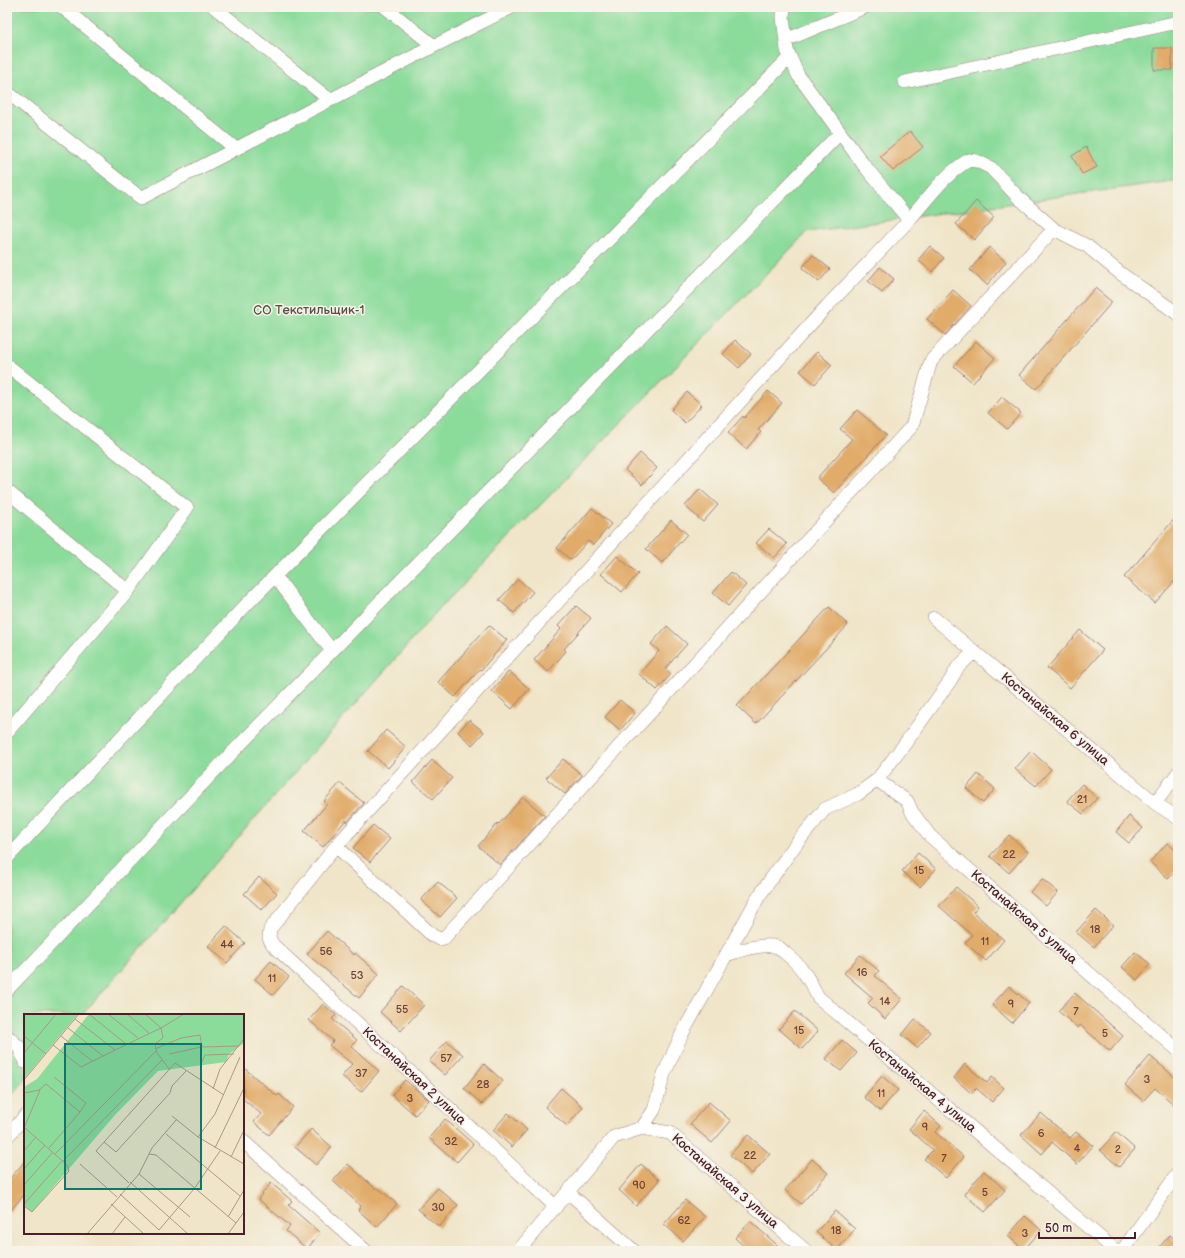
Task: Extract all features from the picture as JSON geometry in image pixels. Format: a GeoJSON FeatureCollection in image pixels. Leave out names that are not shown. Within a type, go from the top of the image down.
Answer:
{"type":"FeatureCollection","features":[{"type":"Feature","properties":{"kind":"street"},"geometry":{"type":"LineString","coordinates":[[62,7],[236,149]]}},
{"type":"Feature","properties":{"kind":"street"},"geometry":{"type":"LineString","coordinates":[[214,7],[330,100]]}},
{"type":"Feature","properties":{"kind":"street"},"geometry":{"type":"LineString","coordinates":[[385,7],[434,46]]}},
{"type":"Feature","properties":{"kind":"street"},"geometry":{"type":"LineString","coordinates":[[7,92],[141,198],[512,7]]}},
{"type":"Feature","properties":{"kind":"street"},"geometry":{"type":"LineString","coordinates":[[784,7],[783,17],[787,50],[798,75],[863,164],[909,220]]}},
{"type":"Feature","properties":{"kind":"street"},"geometry":{"type":"LineString","coordinates":[[786,40],[865,7]]}},
{"type":"Feature","properties":{"kind":"street"},"geometry":{"type":"LineString","coordinates":[[905,82],[1178,22]]}},
{"type":"Feature","properties":{"kind":"street"},"geometry":{"type":"LineString","coordinates":[[7,858],[275,576],[790,57]]}},
{"type":"Feature","properties":{"kind":"street"},"geometry":{"type":"LineString","coordinates":[[7,990],[222,763],[840,133]]}},
{"type":"Feature","properties":{"kind":"street"},"geometry":{"type":"LineString","coordinates":[[1054,229],[931,361],[912,426],[444,938],[440,939],[433,936],[336,846],[828,305],[960,165],[969,160],[977,161],[991,168],[1018,198],[1054,229],[1087,246],[1120,273],[1178,314]]}},
{"type":"Feature","properties":{"kind":"street"},"geometry":{"type":"LineString","coordinates":[[7,365],[187,508],[128,592],[7,732]]}},
{"type":"Feature","properties":{"kind":"street"},"geometry":{"type":"LineString","coordinates":[[7,491],[128,592]]}},
{"type":"Feature","properties":{"kind":"street"},"geometry":{"type":"LineString","coordinates":[[275,576],[332,651]]}},
{"type":"Feature","properties":{"kind":"street","name":"Костанайская 6 улица"},"geometry":{"type":"LineString","coordinates":[[934,618],[1155,803],[1178,818]]}},
{"type":"Feature","properties":{"kind":"street"},"geometry":{"type":"LineString","coordinates":[[642,1128],[654,1110],[664,1074],[682,1034],[759,896],[796,844],[825,809],[858,794],[877,780],[914,732],[950,681],[958,667],[974,652]]}},
{"type":"Feature","properties":{"kind":"street"},"geometry":{"type":"LineString","coordinates":[[1155,803],[1178,773]]}},
{"type":"Feature","properties":{"kind":"street","name":"Костанайская 5 улица"},"geometry":{"type":"LineString","coordinates":[[877,780],[907,801],[912,812],[930,836],[1178,1050]]}},
{"type":"Feature","properties":{"kind":"street","name":"Костанайская 2 улица"},"geometry":{"type":"LineString","coordinates":[[336,846],[270,929],[269,938],[273,944],[556,1206]]}},
{"type":"Feature","properties":{"kind":"street","name":"Костанайская 4 улица"},"geometry":{"type":"LineString","coordinates":[[726,955],[760,946],[779,948],[796,961],[818,997],[1116,1251]]}},
{"type":"Feature","properties":{"kind":"street"},"geometry":{"type":"LineString","coordinates":[[7,1036],[19,1047],[24,1060]]}},
{"type":"Feature","properties":{"kind":"street"},"geometry":{"type":"LineString","coordinates":[[7,1137],[24,1117]]}},
{"type":"Feature","properties":{"kind":"street","name":"Костанайская 3 улица"},"geometry":{"type":"LineString","coordinates":[[568,1192],[614,1137],[642,1128],[670,1133],[806,1251]]}},
{"type":"Feature","properties":{"kind":"street"},"geometry":{"type":"LineString","coordinates":[[244,1142],[366,1251]]}},
{"type":"Feature","properties":{"kind":"street"},"geometry":{"type":"LineString","coordinates":[[1122,1251],[1178,1173]]}},
{"type":"Feature","properties":{"kind":"street"},"geometry":{"type":"LineString","coordinates":[[518,1251],[568,1192],[634,1251]]}},
{"type":"Feature","properties":{"kind":"green space","name":"СО Текстильщик-1"},"geometry":{"type":"Polygon","coordinates":[[[7,7],[1178,7],[1178,180],[807,232],[439,609],[83,1014],[24,1014],[24,1081],[7,1101],[7,7]]]}},
{"type":"Feature","properties":{"kind":"building"},"geometry":{"type":"Polygon","coordinates":[[[1154,48],[1172,48],[1172,70],[1154,70],[1154,48]]]}},
{"type":"Feature","properties":{"kind":"building"},"geometry":{"type":"Polygon","coordinates":[[[910,131],[923,147],[893,171],[880,156],[910,131]]]}},
{"type":"Feature","properties":{"kind":"building"},"geometry":{"type":"Polygon","coordinates":[[[1086,147],[1097,167],[1082,174],[1072,156],[1086,147]]]}},
{"type":"Feature","properties":{"kind":"building"},"geometry":{"type":"Polygon","coordinates":[[[976,201],[994,217],[974,240],[956,224],[976,201]]]}},
{"type":"Feature","properties":{"kind":"building"},"geometry":{"type":"Polygon","coordinates":[[[930,246],[944,258],[932,272],[918,260],[930,246]]]}},
{"type":"Feature","properties":{"kind":"building"},"geometry":{"type":"Polygon","coordinates":[[[989,247],[1006,262],[987,285],[970,270],[989,247]]]}},
{"type":"Feature","properties":{"kind":"building"},"geometry":{"type":"Polygon","coordinates":[[[813,255],[830,269],[819,282],[802,268],[813,255]]]}},
{"type":"Feature","properties":{"kind":"building"},"geometry":{"type":"Polygon","coordinates":[[[880,267],[894,279],[882,293],[868,281],[880,267]]]}},
{"type":"Feature","properties":{"kind":"building"},"geometry":{"type":"Polygon","coordinates":[[[1095,288],[1112,302],[1036,389],[1019,375],[1095,288]]]}},
{"type":"Feature","properties":{"kind":"building"},"geometry":{"type":"Polygon","coordinates":[[[953,290],[971,306],[945,335],[927,319],[953,290]]]}},
{"type":"Feature","properties":{"kind":"building"},"geometry":{"type":"Polygon","coordinates":[[[735,340],[751,354],[739,368],[723,354],[735,340]]]}},
{"type":"Feature","properties":{"kind":"building"},"geometry":{"type":"Polygon","coordinates":[[[976,341],[995,358],[973,383],[954,366],[976,341]]]}},
{"type":"Feature","properties":{"kind":"building"},"geometry":{"type":"Polygon","coordinates":[[[817,352],[832,365],[815,384],[800,371],[817,352]]]}},
{"type":"Feature","properties":{"kind":"building"},"geometry":{"type":"Polygon","coordinates":[[[768,391],[782,403],[758,430],[761,432],[746,449],[728,433],[743,416],[744,418],[768,391]]]}},
{"type":"Feature","properties":{"kind":"building"},"geometry":{"type":"Polygon","coordinates":[[[687,392],[702,405],[685,423],[671,410],[687,392]]]}},
{"type":"Feature","properties":{"kind":"building"},"geometry":{"type":"Polygon","coordinates":[[[1002,397],[1021,413],[1007,429],[988,413],[1002,397]]]}},
{"type":"Feature","properties":{"kind":"building"},"geometry":{"type":"Polygon","coordinates":[[[857,410],[886,435],[834,493],[817,478],[852,439],[840,429],[857,410]]]}},
{"type":"Feature","properties":{"kind":"building"},"geometry":{"type":"Polygon","coordinates":[[[640,453],[657,468],[642,485],[625,470],[640,453]]]}},
{"type":"Feature","properties":{"kind":"building"},"geometry":{"type":"Polygon","coordinates":[[[700,489],[718,505],[703,522],[685,506],[700,489]]]}},
{"type":"Feature","properties":{"kind":"building"},"geometry":{"type":"Polygon","coordinates":[[[592,508],[611,524],[593,545],[588,541],[571,560],[557,548],[592,508]]]}},
{"type":"Feature","properties":{"kind":"building"},"geometry":{"type":"Polygon","coordinates":[[[1178,515],[1178,577],[1155,603],[1124,577],[1178,515]]]}},
{"type":"Feature","properties":{"kind":"building"},"geometry":{"type":"Polygon","coordinates":[[[671,520],[687,534],[662,563],[646,549],[671,520]]]}},
{"type":"Feature","properties":{"kind":"building"},"geometry":{"type":"Polygon","coordinates":[[[769,529],[787,544],[774,558],[756,543],[769,529]]]}},
{"type":"Feature","properties":{"kind":"building"},"geometry":{"type":"Polygon","coordinates":[[[617,556],[638,574],[622,592],[601,574],[617,556]]]}},
{"type":"Feature","properties":{"kind":"building"},"geometry":{"type":"Polygon","coordinates":[[[731,572],[746,585],[728,606],[713,593],[731,572]]]}},
{"type":"Feature","properties":{"kind":"building"},"geometry":{"type":"Polygon","coordinates":[[[518,579],[533,592],[514,613],[499,600],[518,579]]]}},
{"type":"Feature","properties":{"kind":"building"},"geometry":{"type":"Polygon","coordinates":[[[576,606],[591,618],[564,649],[566,651],[548,672],[534,660],[561,629],[558,626],[576,606]]]}},
{"type":"Feature","properties":{"kind":"building"},"geometry":{"type":"Polygon","coordinates":[[[829,607],[848,625],[756,724],[737,706],[829,607]]]}},
{"type":"Feature","properties":{"kind":"building"},"geometry":{"type":"Polygon","coordinates":[[[489,625],[507,640],[455,697],[438,682],[489,625]]]}},
{"type":"Feature","properties":{"kind":"building"},"geometry":{"type":"Polygon","coordinates":[[[667,626],[687,644],[665,669],[671,674],[657,690],[639,674],[659,651],[651,644],[667,626]]]}},
{"type":"Feature","properties":{"kind":"building"},"geometry":{"type":"Polygon","coordinates":[[[1080,630],[1103,650],[1070,688],[1047,668],[1080,630]]]}},
{"type":"Feature","properties":{"kind":"building"},"geometry":{"type":"Polygon","coordinates":[[[509,671],[529,689],[512,709],[492,691],[509,671]]]}},
{"type":"Feature","properties":{"kind":"building"},"geometry":{"type":"Polygon","coordinates":[[[620,700],[635,713],[620,730],[605,717],[620,700]]]}},
{"type":"Feature","properties":{"kind":"building"},"geometry":{"type":"Polygon","coordinates":[[[469,720],[484,732],[472,745],[458,732],[469,720]]]}},
{"type":"Feature","properties":{"kind":"building"},"geometry":{"type":"Polygon","coordinates":[[[386,730],[406,747],[388,768],[368,751],[386,730]]]}},
{"type":"Feature","properties":{"kind":"building"},"geometry":{"type":"Polygon","coordinates":[[[1031,751],[1051,769],[1036,786],[1015,769],[1031,751]]]}},
{"type":"Feature","properties":{"kind":"building"},"geometry":{"type":"Polygon","coordinates":[[[563,759],[582,775],[565,794],[546,778],[563,759]]]}},
{"type":"Feature","properties":{"kind":"building"},"geometry":{"type":"Polygon","coordinates":[[[432,760],[452,778],[433,799],[413,782],[432,760]]]}},
{"type":"Feature","properties":{"kind":"building"},"geometry":{"type":"Polygon","coordinates":[[[978,774],[995,789],[983,803],[966,788],[978,774]]]}},
{"type":"Feature","properties":{"kind":"building"},"geometry":{"type":"Polygon","coordinates":[[[340,783],[364,803],[347,822],[346,820],[323,847],[304,831],[327,804],[324,801],[340,783]]]}},
{"type":"Feature","properties":{"kind":"building"},"geometry":{"type":"Polygon","coordinates":[[[1082,784],[1097,798],[1083,814],[1067,801],[1082,784]]]}},
{"type":"Feature","properties":{"kind":"building"},"geometry":{"type":"Polygon","coordinates":[[[523,797],[545,816],[500,865],[478,846],[523,797]]]}},
{"type":"Feature","properties":{"kind":"building"},"geometry":{"type":"Polygon","coordinates":[[[1129,816],[1143,828],[1129,843],[1116,832],[1129,816]]]}},
{"type":"Feature","properties":{"kind":"building"},"geometry":{"type":"Polygon","coordinates":[[[373,825],[390,839],[370,862],[353,848],[373,825]]]}},
{"type":"Feature","properties":{"kind":"building"},"geometry":{"type":"Polygon","coordinates":[[[1009,835],[1028,852],[1009,873],[990,856],[1009,835]]]}},
{"type":"Feature","properties":{"kind":"building"},"geometry":{"type":"Polygon","coordinates":[[[1167,843],[1178,852],[1178,868],[1168,879],[1150,862],[1167,843]]]}},
{"type":"Feature","properties":{"kind":"building"},"geometry":{"type":"Polygon","coordinates":[[[918,853],[936,869],[920,887],[902,871],[918,853]]]}},
{"type":"Feature","properties":{"kind":"building"},"geometry":{"type":"Polygon","coordinates":[[[259,877],[277,893],[262,910],[244,894],[259,877]]]}},
{"type":"Feature","properties":{"kind":"building"},"geometry":{"type":"Polygon","coordinates":[[[1042,879],[1058,892],[1046,906],[1030,892],[1042,879]]]}},
{"type":"Feature","properties":{"kind":"building"},"geometry":{"type":"Polygon","coordinates":[[[438,882],[457,898],[440,917],[421,900],[438,882]]]}},
{"type":"Feature","properties":{"kind":"building"},"geometry":{"type":"Polygon","coordinates":[[[956,887],[978,906],[973,912],[1004,940],[986,961],[965,943],[972,935],[939,906],[956,887]]]}},
{"type":"Feature","properties":{"kind":"building"},"geometry":{"type":"Polygon","coordinates":[[[1096,910],[1113,925],[1094,947],[1076,932],[1096,910]]]}},
{"type":"Feature","properties":{"kind":"building"},"geometry":{"type":"Polygon","coordinates":[[[226,926],[245,943],[227,963],[208,946],[226,926]]]}},
{"type":"Feature","properties":{"kind":"building"},"geometry":{"type":"Polygon","coordinates":[[[327,931],[354,955],[355,953],[379,974],[359,998],[307,954],[327,931]]]}},
{"type":"Feature","properties":{"kind":"building"},"geometry":{"type":"Polygon","coordinates":[[[1135,952],[1150,964],[1137,980],[1122,967],[1135,952]]]}},
{"type":"Feature","properties":{"kind":"building"},"geometry":{"type":"Polygon","coordinates":[[[860,955],[879,971],[875,976],[902,999],[885,1019],[868,1003],[873,998],[844,973],[860,955]]]}},
{"type":"Feature","properties":{"kind":"building"},"geometry":{"type":"Polygon","coordinates":[[[271,961],[289,977],[273,995],[255,979],[271,961]]]}},
{"type":"Feature","properties":{"kind":"building"},"geometry":{"type":"Polygon","coordinates":[[[403,986],[424,1005],[401,1031],[380,1012],[403,986]]]}},
{"type":"Feature","properties":{"kind":"building"},"geometry":{"type":"Polygon","coordinates":[[[1009,986],[1029,1003],[1012,1023],[992,1005],[1009,986]]]}},
{"type":"Feature","properties":{"kind":"building"},"geometry":{"type":"Polygon","coordinates":[[[1075,993],[1123,1036],[1110,1051],[1080,1025],[1078,1028],[1058,1011],[1075,993]]]}},
{"type":"Feature","properties":{"kind":"building"},"geometry":{"type":"Polygon","coordinates":[[[323,1004],[336,1015],[332,1019],[357,1040],[351,1046],[379,1071],[361,1092],[342,1076],[352,1064],[329,1045],[333,1041],[309,1020],[323,1004]]]}},
{"type":"Feature","properties":{"kind":"building"},"geometry":{"type":"Polygon","coordinates":[[[795,1011],[818,1031],[802,1049],[779,1029],[795,1011]]]}},
{"type":"Feature","properties":{"kind":"building"},"geometry":{"type":"Polygon","coordinates":[[[915,1019],[931,1032],[917,1048],[902,1035],[915,1019]]]}},
{"type":"Feature","properties":{"kind":"building"},"geometry":{"type":"Polygon","coordinates":[[[842,1040],[857,1053],[841,1071],[826,1059],[842,1040]]]}},
{"type":"Feature","properties":{"kind":"building"},"geometry":{"type":"Polygon","coordinates":[[[447,1041],[463,1055],[445,1075],[429,1061],[447,1041]]]}},
{"type":"Feature","properties":{"kind":"building"},"geometry":{"type":"Polygon","coordinates":[[[1150,1056],[1178,1080],[1178,1108],[1155,1088],[1143,1101],[1125,1085],[1150,1056]]]}},
{"type":"Feature","properties":{"kind":"building"},"geometry":{"type":"Polygon","coordinates":[[[484,1064],[503,1081],[482,1104],[464,1088],[484,1064]]]}},
{"type":"Feature","properties":{"kind":"building"},"geometry":{"type":"Polygon","coordinates":[[[965,1064],[987,1083],[992,1077],[1004,1088],[992,1102],[976,1088],[971,1093],[954,1078],[965,1064]]]}},
{"type":"Feature","properties":{"kind":"building"},"geometry":{"type":"Polygon","coordinates":[[[244,1068],[277,1096],[279,1094],[293,1107],[269,1135],[254,1122],[261,1114],[244,1100],[244,1068]]]}},
{"type":"Feature","properties":{"kind":"building"},"geometry":{"type":"Polygon","coordinates":[[[882,1076],[898,1090],[880,1111],[864,1097],[882,1076]]]}},
{"type":"Feature","properties":{"kind":"building"},"geometry":{"type":"Polygon","coordinates":[[[405,1080],[429,1100],[415,1115],[392,1095],[405,1080]]]}},
{"type":"Feature","properties":{"kind":"building"},"geometry":{"type":"Polygon","coordinates":[[[561,1088],[583,1107],[567,1126],[545,1107],[561,1088]]]}},
{"type":"Feature","properties":{"kind":"building"},"geometry":{"type":"Polygon","coordinates":[[[709,1102],[731,1121],[712,1143],[690,1124],[709,1102]]]}},
{"type":"Feature","properties":{"kind":"building"},"geometry":{"type":"Polygon","coordinates":[[[924,1111],[941,1126],[935,1132],[964,1157],[946,1178],[924,1159],[933,1150],[909,1129],[924,1111]]]}},
{"type":"Feature","properties":{"kind":"building"},"geometry":{"type":"Polygon","coordinates":[[[508,1113],[527,1130],[512,1147],[493,1130],[508,1113]]]}},
{"type":"Feature","properties":{"kind":"building"},"geometry":{"type":"Polygon","coordinates":[[[1041,1113],[1070,1138],[1076,1132],[1093,1146],[1077,1164],[1052,1142],[1042,1154],[1021,1135],[1041,1113]]]}},
{"type":"Feature","properties":{"kind":"building"},"geometry":{"type":"Polygon","coordinates":[[[445,1119],[473,1144],[457,1162],[429,1138],[445,1119]]]}},
{"type":"Feature","properties":{"kind":"building"},"geometry":{"type":"Polygon","coordinates":[[[311,1129],[332,1147],[316,1165],[295,1147],[311,1129]]]}},
{"type":"Feature","properties":{"kind":"building"},"geometry":{"type":"Polygon","coordinates":[[[1116,1132],[1135,1149],[1119,1167],[1100,1150],[1116,1132]]]}},
{"type":"Feature","properties":{"kind":"building"},"geometry":{"type":"Polygon","coordinates":[[[748,1135],[770,1154],[752,1174],[730,1155],[748,1135]]]}},
{"type":"Feature","properties":{"kind":"building"},"geometry":{"type":"Polygon","coordinates":[[[812,1159],[828,1173],[801,1204],[785,1190],[812,1159]]]}},
{"type":"Feature","properties":{"kind":"building"},"geometry":{"type":"Polygon","coordinates":[[[24,1162],[24,1195],[7,1214],[7,1182],[24,1162]]]}},
{"type":"Feature","properties":{"kind":"building"},"geometry":{"type":"Polygon","coordinates":[[[348,1164],[376,1189],[377,1187],[397,1204],[377,1227],[358,1210],[361,1206],[333,1181],[348,1164]]]}},
{"type":"Feature","properties":{"kind":"building"},"geometry":{"type":"Polygon","coordinates":[[[641,1164],[659,1180],[636,1206],[619,1190],[641,1164]]]}},
{"type":"Feature","properties":{"kind":"building"},"geometry":{"type":"Polygon","coordinates":[[[984,1171],[1005,1190],[985,1212],[964,1194],[984,1171]]]}},
{"type":"Feature","properties":{"kind":"building"},"geometry":{"type":"Polygon","coordinates":[[[271,1183],[292,1201],[288,1205],[320,1233],[307,1249],[286,1231],[290,1226],[258,1199],[271,1183]]]}},
{"type":"Feature","properties":{"kind":"building"},"geometry":{"type":"Polygon","coordinates":[[[438,1188],[458,1205],[439,1227],[418,1209],[438,1188]]]}},
{"type":"Feature","properties":{"kind":"building"},"geometry":{"type":"Polygon","coordinates":[[[685,1200],[705,1217],[683,1241],[664,1224],[685,1200]]]}},
{"type":"Feature","properties":{"kind":"building"},"geometry":{"type":"Polygon","coordinates":[[[835,1211],[855,1229],[837,1250],[816,1232],[835,1211]]]}},
{"type":"Feature","properties":{"kind":"building"},"geometry":{"type":"Polygon","coordinates":[[[1025,1216],[1041,1230],[1024,1250],[1008,1236],[1025,1216]]]}},
{"type":"Feature","properties":{"kind":"building"},"geometry":{"type":"Polygon","coordinates":[[[750,1221],[784,1251],[749,1251],[735,1238],[750,1221]]]}},
{"type":"Feature","properties":{"kind":"building"},"geometry":{"type":"Polygon","coordinates":[[[1170,1235],[1178,1242],[1178,1251],[1156,1251],[1170,1235]]]}}]}
